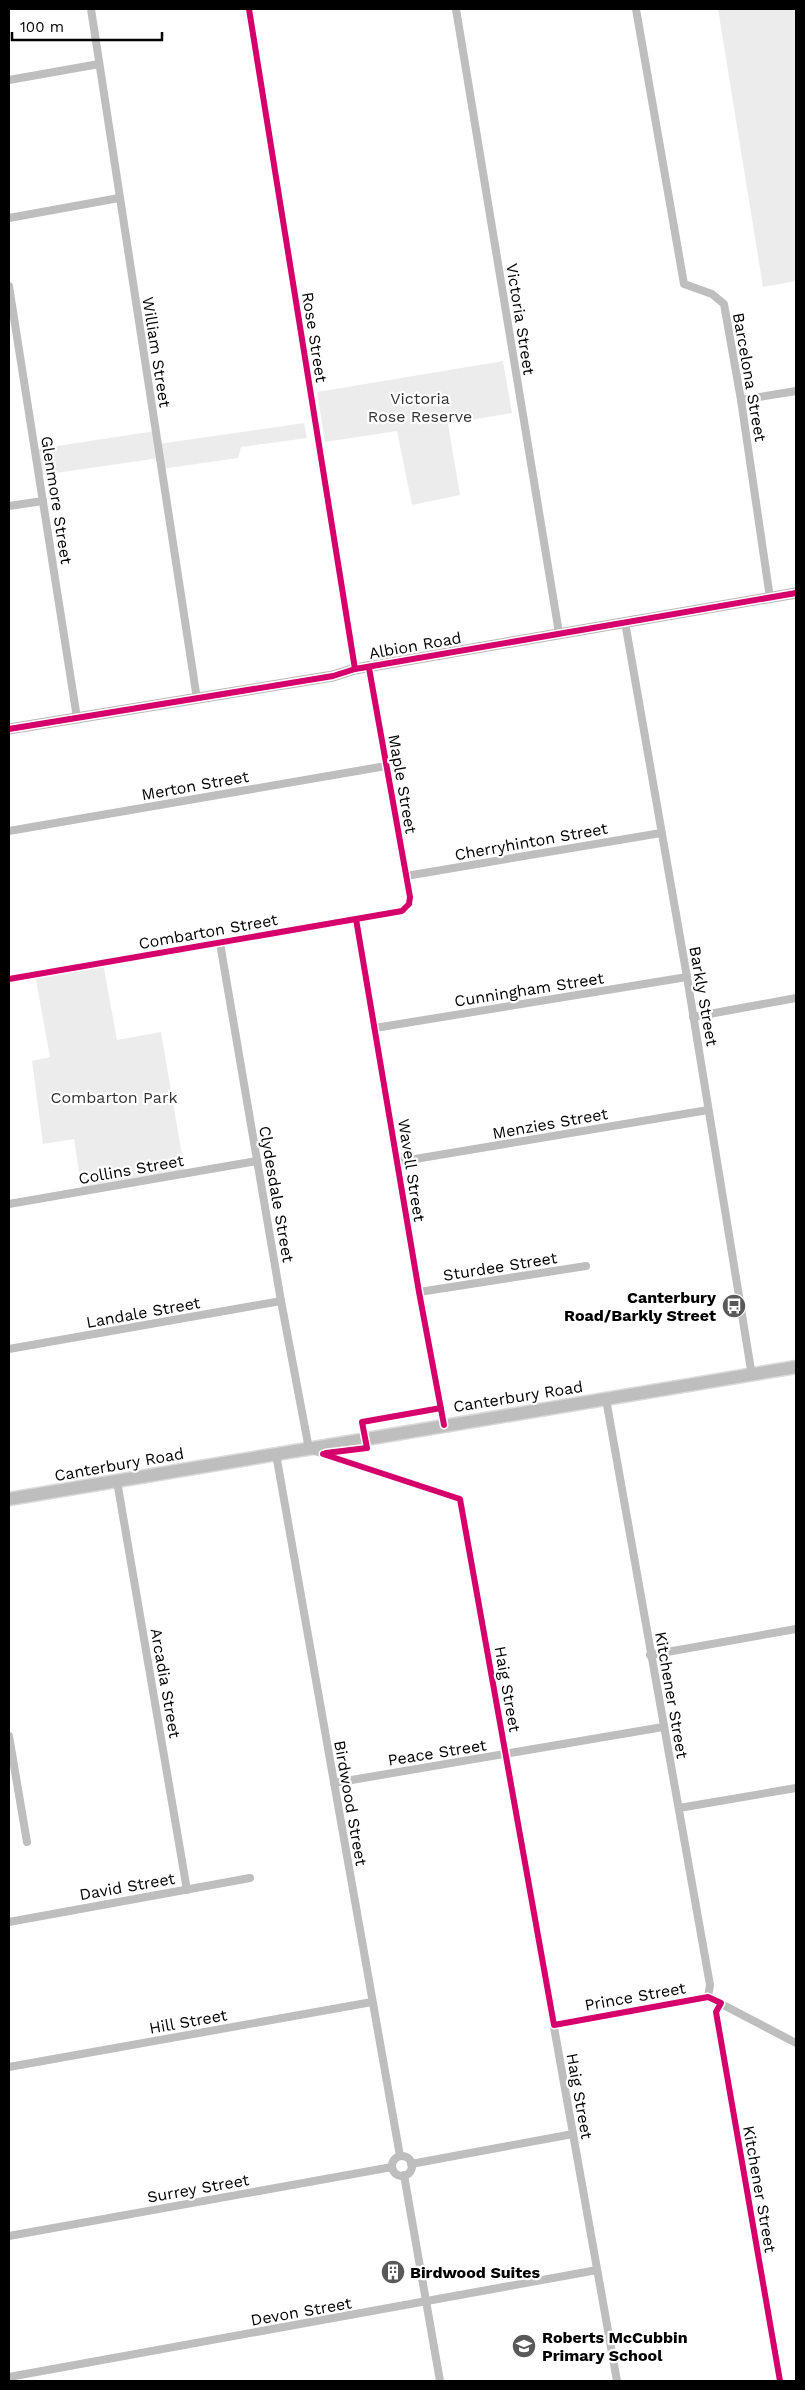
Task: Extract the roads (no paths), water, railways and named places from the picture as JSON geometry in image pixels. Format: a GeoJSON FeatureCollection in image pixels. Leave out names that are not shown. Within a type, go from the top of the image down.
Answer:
{"type":"FeatureCollection","features":[{"type":"Feature","properties":{"kind":"main road","name":"Canterbury Road"},"geometry":{"type":"LineString","coordinates":[[9,1499],[606,1398],[752,1376],[796,1367]]}},
{"type":"Feature","properties":{"kind":"street","name":"William Street"},"geometry":{"type":"LineString","coordinates":[[91,9],[197,699]]}},
{"type":"Feature","properties":{"kind":"street","name":"Rose Street"},"geometry":{"type":"LineString","coordinates":[[249,9],[355,669]]}},
{"type":"Feature","properties":{"kind":"street","name":"Victoria Street"},"geometry":{"type":"LineString","coordinates":[[456,9],[559,633]]}},
{"type":"Feature","properties":{"kind":"street","name":"Barcelona Street"},"geometry":{"type":"LineString","coordinates":[[636,9],[684,284],[712,294],[724,304],[741,400],[770,598]]}},
{"type":"Feature","properties":{"kind":"street"},"geometry":{"type":"LineString","coordinates":[[9,80],[99,64]]}},
{"type":"Feature","properties":{"kind":"street"},"geometry":{"type":"LineString","coordinates":[[9,218],[119,198]]}},
{"type":"Feature","properties":{"kind":"street","name":"Glenmore Street"},"geometry":{"type":"LineString","coordinates":[[9,286],[77,718]]}},
{"type":"Feature","properties":{"kind":"street"},"geometry":{"type":"LineString","coordinates":[[741,400],[796,391]]}},
{"type":"Feature","properties":{"kind":"street"},"geometry":{"type":"LineString","coordinates":[[9,506],[43,500]]}},
{"type":"Feature","properties":{"kind":"street","name":"Albion Road"},"geometry":{"type":"LineString","coordinates":[[9,729],[333,676],[355,669],[796,593]]}},
{"type":"Feature","properties":{"kind":"street","name":"Barkly Street"},"geometry":{"type":"LineString","coordinates":[[625,622],[687,977],[752,1376]]}},
{"type":"Feature","properties":{"kind":"street","name":"Maple Street"},"geometry":{"type":"LineString","coordinates":[[369,668],[410,897],[408,904]]}},
{"type":"Feature","properties":{"kind":"street","name":"Merton Street"},"geometry":{"type":"LineString","coordinates":[[9,831],[386,766]]}},
{"type":"Feature","properties":{"kind":"street","name":"Cherryhinton Street"},"geometry":{"type":"LineString","coordinates":[[406,876],[661,833]]}},
{"type":"Feature","properties":{"kind":"street","name":"Combarton Street"},"geometry":{"type":"LineString","coordinates":[[9,979],[402,911],[408,904]]}},
{"type":"Feature","properties":{"kind":"street","name":"Wavell Street"},"geometry":{"type":"LineString","coordinates":[[356,919],[419,1292],[444,1425]]}},
{"type":"Feature","properties":{"kind":"street","name":"Clydesdale Street"},"geometry":{"type":"LineString","coordinates":[[220,943],[281,1301],[309,1449]]}},
{"type":"Feature","properties":{"kind":"street","name":"Cunningham Street"},"geometry":{"type":"LineString","coordinates":[[375,1028],[687,977]]}},
{"type":"Feature","properties":{"kind":"street"},"geometry":{"type":"LineString","coordinates":[[693,1017],[796,998]]}},
{"type":"Feature","properties":{"kind":"street","name":"Menzies Street"},"geometry":{"type":"LineString","coordinates":[[397,1162],[708,1110]]}},
{"type":"Feature","properties":{"kind":"street","name":"Collins Street"},"geometry":{"type":"LineString","coordinates":[[9,1204],[257,1161]]}},
{"type":"Feature","properties":{"kind":"street","name":"Sturdee Street"},"geometry":{"type":"LineString","coordinates":[[419,1292],[586,1266]]}},
{"type":"Feature","properties":{"kind":"street","name":"Landale Street"},"geometry":{"type":"LineString","coordinates":[[9,1349],[281,1301]]}},
{"type":"Feature","properties":{"kind":"street","name":"Kitchener Street"},"geometry":{"type":"LineString","coordinates":[[606,1398],[650,1655],[710,1985],[708,1997]]}},
{"type":"Feature","properties":{"kind":"street","name":"Haig Street"},"geometry":{"type":"LineString","coordinates":[[309,1449],[460,1499],[617,2381]]}},
{"type":"Feature","properties":{"kind":"street","name":"Birdwood Street"},"geometry":{"type":"LineString","coordinates":[[276,1454],[400,2156]]}},
{"type":"Feature","properties":{"kind":"street","name":"Arcadia Street"},"geometry":{"type":"LineString","coordinates":[[117,1481],[187,1890]]}},
{"type":"Feature","properties":{"kind":"street"},"geometry":{"type":"LineString","coordinates":[[650,1655],[796,1629]]}},
{"type":"Feature","properties":{"kind":"street","name":"Peace Street"},"geometry":{"type":"LineString","coordinates":[[334,1783],[663,1727]]}},
{"type":"Feature","properties":{"kind":"street"},"geometry":{"type":"LineString","coordinates":[[9,1736],[27,1842]]}},
{"type":"Feature","properties":{"kind":"street"},"geometry":{"type":"LineString","coordinates":[[679,1808],[796,1788]]}},
{"type":"Feature","properties":{"kind":"street","name":"David Street"},"geometry":{"type":"LineString","coordinates":[[9,1922],[250,1878]]}},
{"type":"Feature","properties":{"kind":"street","name":"Prince Street"},"geometry":{"type":"LineString","coordinates":[[554,2025],[708,1997],[796,2043]]}},
{"type":"Feature","properties":{"kind":"street","name":"Hill Street"},"geometry":{"type":"LineString","coordinates":[[9,2067],[372,2002]]}},
{"type":"Feature","properties":{"kind":"street","name":"Kitchener Street"},"geometry":{"type":"LineString","coordinates":[[721,2003],[716,2012],[780,2381]]}},
{"type":"Feature","properties":{"kind":"street"},"geometry":{"type":"LineString","coordinates":[[412,2164],[573,2134]]}},
{"type":"Feature","properties":{"kind":"street"},"geometry":{"type":"LineString","coordinates":[[400,2156],[408,2158],[412,2164],[410,2172],[404,2176],[395,2173],[392,2167],[394,2160],[400,2156]]}},
{"type":"Feature","properties":{"kind":"street","name":"Surrey Street"},"geometry":{"type":"LineString","coordinates":[[9,2236],[392,2167]]}},
{"type":"Feature","properties":{"kind":"street"},"geometry":{"type":"LineString","coordinates":[[404,2176],[440,2381]]}},
{"type":"Feature","properties":{"kind":"street","name":"Devon Street"},"geometry":{"type":"LineString","coordinates":[[9,2377],[597,2270]]}},
{"type":"Feature","properties":{"kind":"place","name":"Canterbury Road/Barkly Street"},"geometry":{"type":"Point","coordinates":[734,1306]}},
{"type":"Feature","properties":{"kind":"place","name":"Birdwood Suites"},"geometry":{"type":"Point","coordinates":[393,2272]}},
{"type":"Feature","properties":{"kind":"place","name":"Roberts McCubbin Primary School"},"geometry":{"type":"Point","coordinates":[524,2346]}},
{"type":"Feature","properties":{"kind":"park label","name":"Victoria Rose Reserve"},"geometry":{"type":"Point","coordinates":[420,407]}},
{"type":"Feature","properties":{"kind":"park label","name":"Combarton Park"},"geometry":{"type":"Point","coordinates":[114,1097]}}]}
